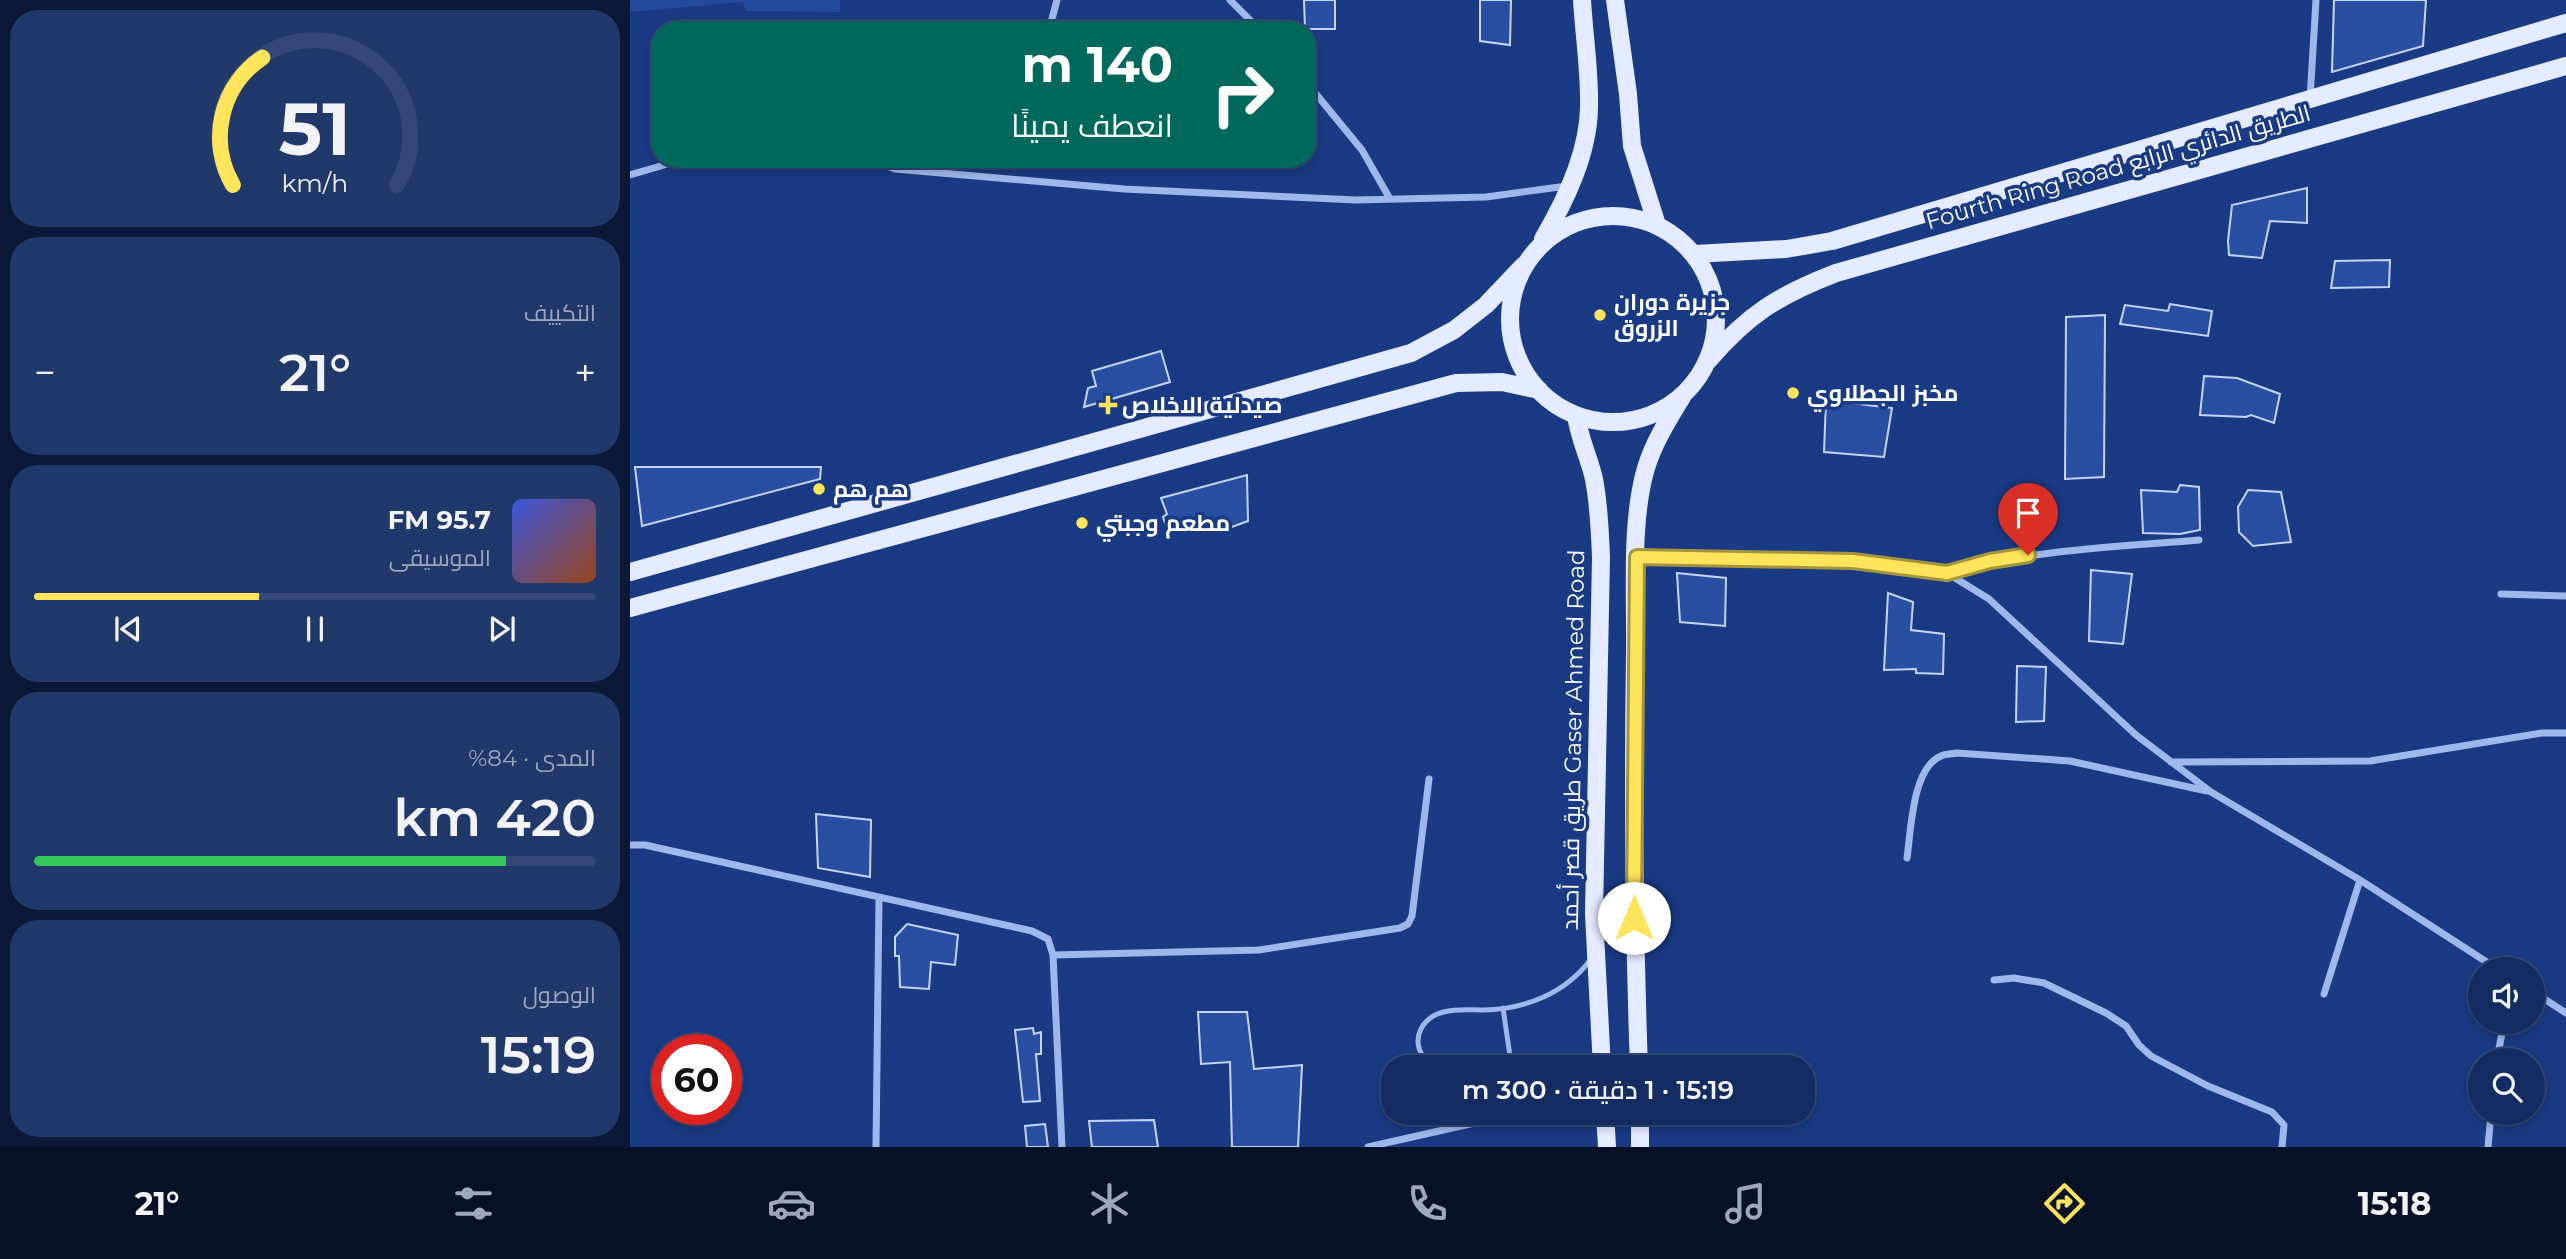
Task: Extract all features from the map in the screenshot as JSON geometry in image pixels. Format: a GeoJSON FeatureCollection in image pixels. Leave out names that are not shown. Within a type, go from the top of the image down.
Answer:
{"type":"FeatureCollection","features":[{"type":"Feature","properties":{"kind":"main road"},"geometry":{"type":"LineString","coordinates":[[630,572],[1411,352],[1454,330],[1486,304],[1524,265],[1558,214],[1570,186],[1582,150],[1589,109],[1582,0]]}},
{"type":"Feature","properties":{"kind":"main road"},"geometry":{"type":"LineString","coordinates":[[1615,0],[1629,94],[1632,146],[1657,225]]}},
{"type":"Feature","properties":{"kind":"main road"},"geometry":{"type":"LineString","coordinates":[[1695,254],[1786,249],[1832,241],[2566,23]]}},
{"type":"Feature","properties":{"kind":"main road","name":"Fourth Ring Road الطريق الدائري الرابع"},"geometry":{"type":"LineString","coordinates":[[1708,361],[1731,334],[1760,309],[1798,288],[1836,273],[2566,66]]}},
{"type":"Feature","properties":{"kind":"main road"},"geometry":{"type":"LineString","coordinates":[[1538,247],[1564,227],[1594,217],[1626,216],[1657,225],[1695,254],[1708,279],[1716,306],[1717,324],[1708,361],[1660,433],[1646,469],[1639,511],[1634,918],[1639,1055]]}},
{"type":"Feature","properties":{"kind":"main road"},"geometry":{"type":"LineString","coordinates":[[1524,265],[1515,285],[1510,307],[1510,330],[1515,352],[1525,372],[1539,390],[1556,405],[1576,415],[1598,421],[1620,422],[1643,418],[1663,410],[1682,397]]}},
{"type":"Feature","properties":{"kind":"main road"},"geometry":{"type":"LineString","coordinates":[[630,608],[1456,383],[1502,382],[1539,390]]}},
{"type":"Feature","properties":{"kind":"main road","name":"طريق قصر أحمد Gaser Ahmed Road"},"geometry":{"type":"LineString","coordinates":[[1576,415],[1579,436],[1593,476],[1599,515],[1601,557],[1595,953],[1601,1055]]}},
{"type":"Feature","properties":{"kind":"main road"},"geometry":{"type":"LineString","coordinates":[[1605,1125],[1606,1147]]}},
{"type":"Feature","properties":{"kind":"main road"},"geometry":{"type":"LineString","coordinates":[[1640,1125],[1640,1147]]}},
{"type":"Feature","properties":{"kind":"street"},"geometry":{"type":"LineString","coordinates":[[1051,21],[1057,0]]}},
{"type":"Feature","properties":{"kind":"street"},"geometry":{"type":"LineString","coordinates":[[1230,0],[1251,21]]}},
{"type":"Feature","properties":{"kind":"street"},"geometry":{"type":"LineString","coordinates":[[2309,99],[2316,0]]}},
{"type":"Feature","properties":{"kind":"street"},"geometry":{"type":"LineString","coordinates":[[1316,94],[1362,150],[1390,200]]}},
{"type":"Feature","properties":{"kind":"street"},"geometry":{"type":"LineString","coordinates":[[630,175],[654,168]]}},
{"type":"Feature","properties":{"kind":"street"},"geometry":{"type":"LineString","coordinates":[[892,168],[1124,189],[1390,200],[1486,197],[1570,186]]}},
{"type":"Feature","properties":{"kind":"street"},"geometry":{"type":"LineString","coordinates":[[1637,557],[1853,561],[1947,573],[1990,561],[2028,555],[2199,540]]}},
{"type":"Feature","properties":{"kind":"street"},"geometry":{"type":"LineString","coordinates":[[1947,573],[1989,599],[2136,735],[2211,792],[2360,880],[2479,957]]}},
{"type":"Feature","properties":{"kind":"street"},"geometry":{"type":"LineString","coordinates":[[2501,594],[2566,596]]}},
{"type":"Feature","properties":{"kind":"street"},"geometry":{"type":"LineString","coordinates":[[2171,762],[2370,761],[2542,733],[2566,733]]}},
{"type":"Feature","properties":{"kind":"street"},"geometry":{"type":"LineString","coordinates":[[1907,858],[1920,780],[1928,766],[1940,756],[1957,753],[2070,761],[2211,792]]}},
{"type":"Feature","properties":{"kind":"street"},"geometry":{"type":"LineString","coordinates":[[1053,955],[1259,950],[1400,928],[1408,924],[1412,916],[1429,779]]}},
{"type":"Feature","properties":{"kind":"street"},"geometry":{"type":"LineString","coordinates":[[630,845],[645,845],[1032,931],[1048,939],[1053,955],[1062,1147]]}},
{"type":"Feature","properties":{"kind":"street"},"geometry":{"type":"LineString","coordinates":[[2324,994],[2360,880]]}},
{"type":"Feature","properties":{"kind":"street"},"geometry":{"type":"LineString","coordinates":[[876,1147],[879,897]]}},
{"type":"Feature","properties":{"kind":"street"},"geometry":{"type":"LineString","coordinates":[[1994,980],[2014,978],[2044,983],[2118,1019],[2138,1045],[2151,1056],[2208,1086],[2272,1112],[2284,1125],[2282,1147]]}},
{"type":"Feature","properties":{"kind":"street"},"geometry":{"type":"LineString","coordinates":[[2545,999],[2566,1013]]}},
{"type":"Feature","properties":{"kind":"street"},"geometry":{"type":"LineString","coordinates":[[1368,1147],[1466,1125]]}},
{"type":"Feature","properties":{"kind":"street"},"geometry":{"type":"LineString","coordinates":[[2488,1147],[2490,1125]]}},
{"type":"Feature","properties":{"kind":"lane"},"geometry":{"type":"LineString","coordinates":[[1422,1055],[1418,1046],[1421,1030],[1432,1017],[1446,1010],[1503,1008],[1544,998],[1565,987],[1584,969],[1595,953]]}},
{"type":"Feature","properties":{"kind":"lane"},"geometry":{"type":"LineString","coordinates":[[1503,1008],[1510,1055]]}},
{"type":"Feature","properties":{"kind":"shaded area"},"geometry":{"type":"Polygon","coordinates":[[[630,0],[840,0],[840,12],[746,11],[743,2],[630,12],[630,0]]]}},
{"type":"Feature","properties":{"kind":"building"},"geometry":{"type":"Polygon","coordinates":[[[1304,0],[1335,0],[1335,29],[1316,29],[1316,21],[1305,21],[1304,0]]]}},
{"type":"Feature","properties":{"kind":"building"},"geometry":{"type":"Polygon","coordinates":[[[1480,0],[1511,0],[1510,45],[1480,41],[1480,0]]]}},
{"type":"Feature","properties":{"kind":"building"},"geometry":{"type":"Polygon","coordinates":[[[2334,0],[2426,0],[2423,46],[2332,72],[2334,0]]]}},
{"type":"Feature","properties":{"kind":"building"},"geometry":{"type":"Polygon","coordinates":[[[2307,188],[2307,223],[2270,221],[2262,258],[2229,255],[2232,205],[2307,188]]]}},
{"type":"Feature","properties":{"kind":"building"},"geometry":{"type":"Polygon","coordinates":[[[2390,260],[2389,287],[2331,288],[2335,261],[2390,260]]]}},
{"type":"Feature","properties":{"kind":"building"},"geometry":{"type":"Polygon","coordinates":[[[2170,304],[2212,311],[2208,336],[2120,324],[2125,305],[2168,311],[2170,304]]]}},
{"type":"Feature","properties":{"kind":"building"},"geometry":{"type":"Polygon","coordinates":[[[2105,315],[2104,477],[2065,479],[2066,317],[2105,315]]]}},
{"type":"Feature","properties":{"kind":"building"},"geometry":{"type":"Polygon","coordinates":[[[1161,351],[1170,382],[1084,407],[1088,388],[1096,386],[1092,371],[1161,351]]]}},
{"type":"Feature","properties":{"kind":"building"},"geometry":{"type":"Polygon","coordinates":[[[2204,376],[2237,378],[2280,394],[2274,423],[2251,415],[2200,415],[2204,376]]]}},
{"type":"Feature","properties":{"kind":"building"},"geometry":{"type":"Polygon","coordinates":[[[1826,400],[1892,408],[1884,457],[1824,452],[1826,400]]]}},
{"type":"Feature","properties":{"kind":"building"},"geometry":{"type":"Polygon","coordinates":[[[635,467],[821,467],[820,479],[642,526],[635,467]]]}},
{"type":"Feature","properties":{"kind":"building"},"geometry":{"type":"Polygon","coordinates":[[[1247,475],[1248,521],[1229,528],[1226,523],[1211,527],[1209,521],[1168,533],[1163,517],[1167,514],[1161,498],[1247,475]]]}},
{"type":"Feature","properties":{"kind":"building"},"geometry":{"type":"Polygon","coordinates":[[[2180,485],[2199,487],[2200,530],[2180,534],[2143,533],[2141,490],[2177,492],[2180,485]]]}},
{"type":"Feature","properties":{"kind":"building"},"geometry":{"type":"Polygon","coordinates":[[[2248,490],[2281,492],[2291,542],[2253,546],[2239,532],[2238,507],[2248,490]]]}},
{"type":"Feature","properties":{"kind":"building"},"geometry":{"type":"Polygon","coordinates":[[[2091,570],[2132,574],[2123,644],[2089,641],[2091,570]]]}},
{"type":"Feature","properties":{"kind":"building"},"geometry":{"type":"Polygon","coordinates":[[[1677,573],[1726,578],[1725,626],[1680,622],[1677,573]]]}},
{"type":"Feature","properties":{"kind":"building"},"geometry":{"type":"Polygon","coordinates":[[[1888,593],[1913,602],[1911,630],[1944,634],[1943,674],[1916,673],[1916,669],[1884,670],[1888,593]]]}},
{"type":"Feature","properties":{"kind":"building"},"geometry":{"type":"Polygon","coordinates":[[[2017,666],[2046,667],[2044,721],[2016,722],[2017,666]]]}},
{"type":"Feature","properties":{"kind":"building"},"geometry":{"type":"Polygon","coordinates":[[[816,814],[871,820],[870,877],[818,868],[816,814]]]}},
{"type":"Feature","properties":{"kind":"building"},"geometry":{"type":"Polygon","coordinates":[[[907,924],[958,935],[955,965],[931,962],[929,989],[900,987],[895,937],[907,924]]]}},
{"type":"Feature","properties":{"kind":"building"},"geometry":{"type":"Polygon","coordinates":[[[1198,1012],[1247,1012],[1254,1069],[1302,1065],[1298,1147],[1232,1147],[1230,1062],[1201,1064],[1198,1012]]]}},
{"type":"Feature","properties":{"kind":"building"},"geometry":{"type":"Polygon","coordinates":[[[1033,1028],[1034,1034],[1041,1032],[1041,1054],[1036,1054],[1040,1101],[1023,1102],[1015,1030],[1033,1028]]]}},
{"type":"Feature","properties":{"kind":"building"},"geometry":{"type":"Polygon","coordinates":[[[1154,1120],[1158,1147],[1092,1147],[1089,1121],[1154,1120]]]}},
{"type":"Feature","properties":{"kind":"building"},"geometry":{"type":"Polygon","coordinates":[[[1045,1124],[1048,1147],[1027,1147],[1025,1126],[1045,1124]]]}},
{"type":"Feature","properties":{"kind":"place","name":"جزيرة دوران الزروق"},"geometry":{"type":"Point","coordinates":[1600,315]}},
{"type":"Feature","properties":{"kind":"place","name":"مخبز الجطلاوي"},"geometry":{"type":"Point","coordinates":[1793,393]}},
{"type":"Feature","properties":{"kind":"place","name":"صيدلية الاخلاص"},"geometry":{"type":"Point","coordinates":[1108,405]}},
{"type":"Feature","properties":{"kind":"place","name":"هم هم"},"geometry":{"type":"Point","coordinates":[819,489]}},
{"type":"Feature","properties":{"kind":"place","name":"مطعم وجبتي"},"geometry":{"type":"Point","coordinates":[1082,523]}},
{"type":"Feature","properties":{"kind":"route"},"geometry":{"type":"LineString","coordinates":[[1634,918],[1637,557],[1853,561],[1947,573],[1990,561],[2028,555]]}}]}
